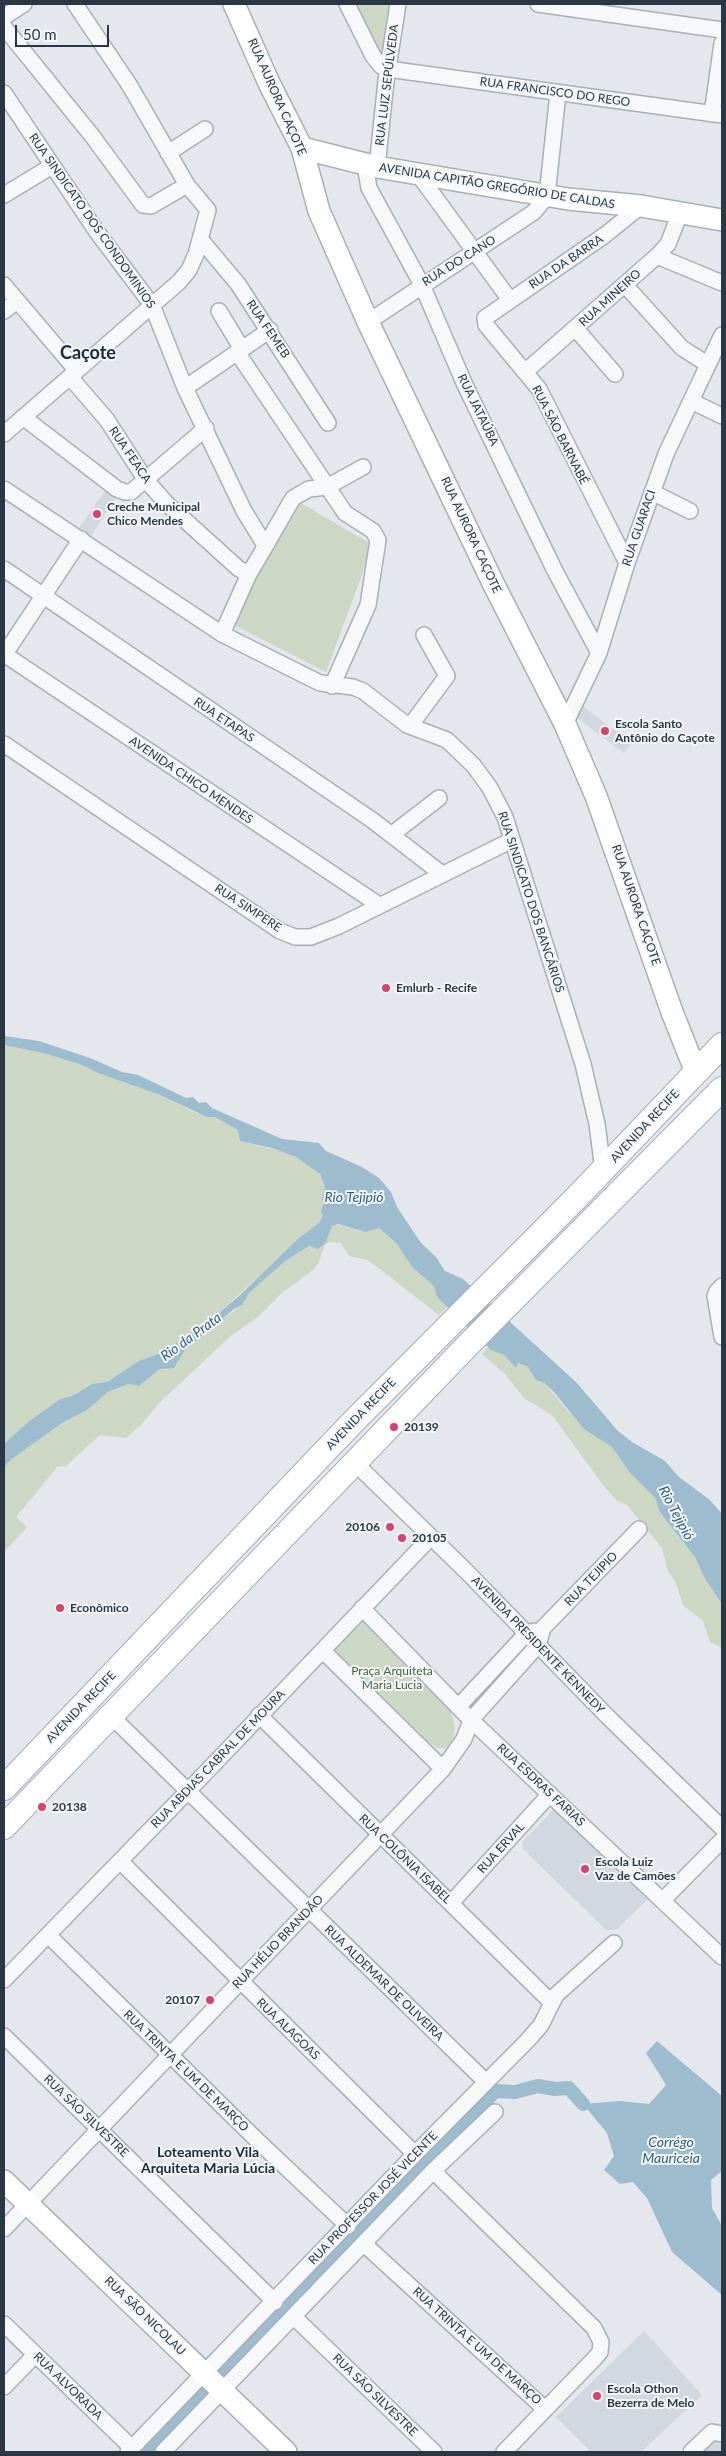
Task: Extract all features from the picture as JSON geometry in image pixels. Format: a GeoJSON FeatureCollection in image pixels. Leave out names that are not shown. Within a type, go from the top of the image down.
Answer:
{"type":"FeatureCollection","features":[{"type":"Feature","properties":{"kind":"main road","name":"RUA AURORA CAÇOTE"},"geometry":{"type":"LineString","coordinates":[[234,4],[269,83],[302,148],[320,211],[368,322],[493,583],[565,724],[596,796],[672,1012],[696,1072]]}},
{"type":"Feature","properties":{"kind":"main road","name":"AVENIDA CAPITÃO GREGÓRIO DE CALDAS"},"geometry":{"type":"LineString","coordinates":[[302,148],[371,166],[547,196],[641,206],[722,220]]}},
{"type":"Feature","properties":{"kind":"main road","name":"AVENIDA RECIFE"},"geometry":{"type":"LineString","coordinates":[[4,1788],[448,1325],[603,1170],[722,1045]]}},
{"type":"Feature","properties":{"kind":"main road"},"geometry":{"type":"LineString","coordinates":[[4,1827],[467,1346],[722,1089]]}},
{"type":"Feature","properties":{"kind":"main road","name":"RUA SÃO NICOLAU"},"geometry":{"type":"LineString","coordinates":[[4,2180],[286,2452]]}},
{"type":"Feature","properties":{"kind":"street"},"geometry":{"type":"LineString","coordinates":[[4,17],[24,4]]}},
{"type":"Feature","properties":{"kind":"street"},"geometry":{"type":"LineString","coordinates":[[4,434],[152,305],[170,292],[189,270],[201,240],[208,210],[187,185],[130,86],[75,4]]}},
{"type":"Feature","properties":{"kind":"street"},"geometry":{"type":"LineString","coordinates":[[347,4],[372,56],[381,66],[388,70]]}},
{"type":"Feature","properties":{"kind":"street","name":"RUA LUIZ SEPÚLVEDA"},"geometry":{"type":"LineString","coordinates":[[371,166],[398,4]]}},
{"type":"Feature","properties":{"kind":"street"},"geometry":{"type":"LineString","coordinates":[[538,4],[722,30]]}},
{"type":"Feature","properties":{"kind":"street"},"geometry":{"type":"LineString","coordinates":[[4,27],[93,136],[143,204],[151,206],[187,185]]}},
{"type":"Feature","properties":{"kind":"street"},"geometry":{"type":"LineString","coordinates":[[717,115],[722,43]]}},
{"type":"Feature","properties":{"kind":"street","name":"RUA FRANCISCO DO REGO"},"geometry":{"type":"LineString","coordinates":[[388,70],[717,115]]}},
{"type":"Feature","properties":{"kind":"street","name":"RUA SINDICATO DOS CONDOMINIOS"},"geometry":{"type":"LineString","coordinates":[[4,93],[97,232],[152,305],[185,388],[206,428],[244,511],[265,544]]}},
{"type":"Feature","properties":{"kind":"street"},"geometry":{"type":"LineString","coordinates":[[547,196],[558,93]]}},
{"type":"Feature","properties":{"kind":"street"},"geometry":{"type":"LineString","coordinates":[[168,152],[205,129]]}},
{"type":"Feature","properties":{"kind":"street"},"geometry":{"type":"LineString","coordinates":[[4,195],[52,166]]}},
{"type":"Feature","properties":{"kind":"street","name":"RUA JATAÚBA"},"geometry":{"type":"LineString","coordinates":[[371,166],[369,188],[422,285],[465,385],[555,572],[599,653]]}},
{"type":"Feature","properties":{"kind":"street"},"geometry":{"type":"LineString","coordinates":[[418,174],[510,300]]}},
{"type":"Feature","properties":{"kind":"street","name":"RUA DO CANO"},"geometry":{"type":"LineString","coordinates":[[368,322],[534,212],[547,196]]}},
{"type":"Feature","properties":{"kind":"street","name":"RUA DA BARRA"},"geometry":{"type":"LineString","coordinates":[[488,314],[605,235],[641,206]]}},
{"type":"Feature","properties":{"kind":"street","name":"RUA MINEIRO"},"geometry":{"type":"LineString","coordinates":[[526,371],[657,256],[668,244],[680,213]]}},
{"type":"Feature","properties":{"kind":"street","name":"RUA FEMEB"},"geometry":{"type":"LineString","coordinates":[[201,240],[238,284],[270,330],[328,423]]}},
{"type":"Feature","properties":{"kind":"street"},"geometry":{"type":"LineString","coordinates":[[657,256],[722,283]]}},
{"type":"Feature","properties":{"kind":"street","name":"RUA FEACA"},"geometry":{"type":"LineString","coordinates":[[4,285],[107,420],[145,479],[174,510],[244,571]]}},
{"type":"Feature","properties":{"kind":"street"},"geometry":{"type":"LineString","coordinates":[[625,285],[682,348],[707,364]]}},
{"type":"Feature","properties":{"kind":"street"},"geometry":{"type":"LineString","coordinates":[[4,311],[17,301]]}},
{"type":"Feature","properties":{"kind":"street"},"geometry":{"type":"LineString","coordinates":[[220,311],[239,351],[327,487],[345,513],[374,531],[378,540],[368,605],[332,686]]}},
{"type":"Feature","properties":{"kind":"street","name":"RUA SÃO BARNABÉ"},"geometry":{"type":"LineString","coordinates":[[488,314],[484,318],[486,325],[526,371],[553,416],[627,563]]}},
{"type":"Feature","properties":{"kind":"street"},"geometry":{"type":"LineString","coordinates":[[576,329],[615,374]]}},
{"type":"Feature","properties":{"kind":"street"},"geometry":{"type":"LineString","coordinates":[[185,388],[270,330]]}},
{"type":"Feature","properties":{"kind":"street","name":"RUA GUARACI"},"geometry":{"type":"LineString","coordinates":[[565,724],[599,653],[627,563],[666,454],[722,335]]}},
{"type":"Feature","properties":{"kind":"street"},"geometry":{"type":"LineString","coordinates":[[691,401],[722,416]]}},
{"type":"Feature","properties":{"kind":"street"},"geometry":{"type":"LineString","coordinates":[[23,417],[117,489],[131,492],[206,428]]}},
{"type":"Feature","properties":{"kind":"street"},"geometry":{"type":"LineString","coordinates":[[222,634],[244,571],[265,544],[293,498],[309,489],[327,487],[363,467]]}},
{"type":"Feature","properties":{"kind":"street","name":"RUA SINDICATO DOS BANCÁRIOS"},"geometry":{"type":"LineString","coordinates":[[4,489],[222,634],[320,683],[332,686],[353,687],[363,691],[410,726],[447,740],[474,766],[490,788],[505,817],[583,1064],[597,1124],[603,1170]]}},
{"type":"Feature","properties":{"kind":"street"},"geometry":{"type":"LineString","coordinates":[[652,492],[690,511]]}},
{"type":"Feature","properties":{"kind":"street"},"geometry":{"type":"LineString","coordinates":[[4,654],[81,539]]}},
{"type":"Feature","properties":{"kind":"street","name":"RUA ETAPAS"},"geometry":{"type":"LineString","coordinates":[[4,569],[391,835],[442,874]]}},
{"type":"Feature","properties":{"kind":"street"},"geometry":{"type":"LineString","coordinates":[[410,726],[447,676],[424,635]]}},
{"type":"Feature","properties":{"kind":"street","name":"AVENIDA CHICO MENDES"},"geometry":{"type":"LineString","coordinates":[[4,654],[379,905]]}},
{"type":"Feature","properties":{"kind":"street","name":"RUA SIMPERE"},"geometry":{"type":"LineString","coordinates":[[4,744],[280,931],[295,937],[311,937],[339,926],[512,840]]}},
{"type":"Feature","properties":{"kind":"street"},"geometry":{"type":"LineString","coordinates":[[391,835],[440,798]]}},
{"type":"Feature","properties":{"kind":"street"},"geometry":{"type":"LineString","coordinates":[[722,1286],[715,1296],[722,1337]]}},
{"type":"Feature","properties":{"kind":"street","name":"AVENIDA PRESIDENTE KENNEDY"},"geometry":{"type":"LineString","coordinates":[[354,1463],[431,1537],[722,1828]]}},
{"type":"Feature","properties":{"kind":"street","name":"RUA TEJIPIO"},"geometry":{"type":"LineString","coordinates":[[526,1634],[543,1628],[639,1529]]}},
{"type":"Feature","properties":{"kind":"street","name":"RUA ABDIAS CABRAL DE MOURA"},"geometry":{"type":"LineString","coordinates":[[4,1980],[190,1790],[431,1537]]}},
{"type":"Feature","properties":{"kind":"street","name":"RUA ESDRAS FARIAS"},"geometry":{"type":"LineString","coordinates":[[362,1608],[471,1720],[664,1900],[722,1957]]}},
{"type":"Feature","properties":{"kind":"street","name":"RUA TEJIPIO"},"geometry":{"type":"LineString","coordinates":[[538,1645],[543,1628]]}},
{"type":"Feature","properties":{"kind":"street"},"geometry":{"type":"LineString","coordinates":[[458,1707],[526,1634]]}},
{"type":"Feature","properties":{"kind":"street","name":"RUA HÉLIO BRANDÃO"},"geometry":{"type":"LineString","coordinates":[[4,2229],[442,1769],[464,1739],[471,1720],[538,1645]]}},
{"type":"Feature","properties":{"kind":"street"},"geometry":{"type":"LineString","coordinates":[[323,1651],[442,1769]]}},
{"type":"Feature","properties":{"kind":"street","name":"RUA ALDEMAR DE OLIVEIRA"},"geometry":{"type":"LineString","coordinates":[[111,1716],[190,1790],[309,1910],[486,2082]]}},
{"type":"Feature","properties":{"kind":"street","name":"RUA COLÔNIA ISABEL"},"geometry":{"type":"LineString","coordinates":[[259,1716],[551,2002]]}},
{"type":"Feature","properties":{"kind":"street","name":"RUA ERVAL"},"geometry":{"type":"LineString","coordinates":[[451,1903],[550,1794]]}},
{"type":"Feature","properties":{"kind":"street"},"geometry":{"type":"LineString","coordinates":[[664,1900],[722,1840]]}},
{"type":"Feature","properties":{"kind":"street","name":"RUA ALAGOAS"},"geometry":{"type":"LineString","coordinates":[[120,1861],[415,2154]]}},
{"type":"Feature","properties":{"kind":"street","name":"RUA TRINTA E UM DE MARÇO"},"geometry":{"type":"LineString","coordinates":[[48,1935],[348,2226]]}},
{"type":"Feature","properties":{"kind":"street","name":"RUA PROFESSOR JOSÉ VICENTE"},"geometry":{"type":"LineString","coordinates":[[163,2452],[275,2302],[415,2154],[541,2025],[551,2002],[614,1943]]}},
{"type":"Feature","properties":{"kind":"street","name":"RUA SÃO SILVESTRE"},"geometry":{"type":"LineString","coordinates":[[4,2036],[275,2302]]}},
{"type":"Feature","properties":{"kind":"street","name":"RUA PROFESSOR JOSÉ VICENTE"},"geometry":{"type":"LineString","coordinates":[[130,2450],[294,2317],[434,2171],[494,2112]]}},
{"type":"Feature","properties":{"kind":"street"},"geometry":{"type":"LineString","coordinates":[[434,2171],[594,2328],[601,2342],[600,2352],[595,2358],[504,2452]]}},
{"type":"Feature","properties":{"kind":"street","name":"RUA TRINTA E UM DE MARÇO"},"geometry":{"type":"LineString","coordinates":[[364,2244],[546,2409]]}},
{"type":"Feature","properties":{"kind":"street","name":"RUA SÃO SILVESTRE"},"geometry":{"type":"LineString","coordinates":[[294,2317],[434,2452]]}},
{"type":"Feature","properties":{"kind":"street","name":"RUA ALVORADA"},"geometry":{"type":"LineString","coordinates":[[4,2324],[130,2450]]}},
{"type":"Feature","properties":{"kind":"street"},"geometry":{"type":"LineString","coordinates":[[4,2387],[35,2355]]}},
{"type":"Feature","properties":{"kind":"street"},"geometry":{"type":"LineString","coordinates":[[691,2452],[717,2433]]}},
{"type":"Feature","properties":{"kind":"shaded area","name":"Creche Municipal Chico Mendes"},"geometry":{"type":"Polygon","coordinates":[[[107,488],[117,496],[89,539],[77,531],[107,488]]]}},
{"type":"Feature","properties":{"kind":"shaded area","name":"Escola Santo Antônio do Caçote"},"geometry":{"type":"Polygon","coordinates":[[[581,705],[632,743],[624,753],[573,715],[581,705]]]}},
{"type":"Feature","properties":{"kind":"shaded area","name":"Escola Luiz Vaz de Camões"},"geometry":{"type":"Polygon","coordinates":[[[556,1807],[650,1897],[616,1930],[606,1930],[523,1849],[522,1842],[556,1807]]]}},
{"type":"Feature","properties":{"kind":"shaded area"},"geometry":{"type":"Polygon","coordinates":[[[644,2331],[702,2395],[641,2452],[591,2452],[556,2417],[644,2331]]]}},
{"type":"Feature","properties":{"kind":"shaded area"},"geometry":{"type":"Polygon","coordinates":[[[711,2438],[722,2445],[722,2452],[697,2452],[711,2438]]]}},
{"type":"Feature","properties":{"kind":"green space"},"geometry":{"type":"Polygon","coordinates":[[[352,4],[390,4],[381,63],[352,4]]]}},
{"type":"Feature","properties":{"kind":"green space"},"geometry":{"type":"Polygon","coordinates":[[[297,501],[373,545],[326,672],[230,623],[297,501]]]}},
{"type":"Feature","properties":{"kind":"green space"},"geometry":{"type":"Polygon","coordinates":[[[4,1045],[47,1054],[82,1065],[98,1073],[160,1095],[196,1113],[215,1117],[238,1130],[240,1141],[289,1153],[314,1168],[320,1174],[325,1187],[322,1199],[323,1216],[319,1224],[299,1238],[294,1245],[214,1317],[163,1352],[139,1361],[107,1382],[92,1384],[72,1396],[60,1399],[28,1422],[4,1444],[4,1045]]]}},
{"type":"Feature","properties":{"kind":"green space"},"geometry":{"type":"Polygon","coordinates":[[[335,1224],[366,1232],[379,1228],[397,1244],[412,1267],[434,1286],[436,1295],[447,1307],[439,1315],[367,1260],[349,1256],[341,1243],[330,1242],[325,1244],[330,1228],[335,1224]]]}},
{"type":"Feature","properties":{"kind":"green space"},"geometry":{"type":"Polygon","coordinates":[[[325,1244],[318,1264],[313,1270],[282,1293],[258,1317],[232,1335],[162,1400],[142,1424],[126,1438],[100,1435],[66,1466],[57,1467],[16,1517],[27,1527],[4,1552],[4,1466],[62,1423],[87,1410],[108,1392],[128,1384],[139,1386],[160,1369],[176,1365],[185,1350],[203,1333],[242,1305],[249,1293],[284,1262],[309,1246],[318,1249],[325,1244]]]}},
{"type":"Feature","properties":{"kind":"green space"},"geometry":{"type":"Polygon","coordinates":[[[488,1347],[504,1354],[516,1368],[517,1363],[528,1367],[536,1380],[544,1383],[568,1411],[612,1447],[630,1473],[656,1499],[659,1511],[695,1557],[705,1579],[722,1604],[722,1648],[710,1642],[703,1621],[683,1605],[676,1583],[668,1571],[662,1548],[627,1505],[616,1500],[603,1485],[552,1415],[524,1398],[505,1374],[482,1354],[488,1347]]]}},
{"type":"Feature","properties":{"kind":"green space","name":"Praça Arquiteta Maria Lucia"},"geometry":{"type":"Polygon","coordinates":[[[363,1619],[449,1706],[455,1727],[453,1739],[446,1748],[438,1748],[430,1743],[335,1650],[334,1643],[363,1619]]]}},
{"type":"Feature","properties":{"kind":"green space"},"geometry":{"type":"Polygon","coordinates":[[[526,1646],[525,1654],[473,1709],[466,1703],[519,1647],[526,1646]]]}},
{"type":"Feature","properties":{"kind":"water","name":"Rio Tejipió"},"geometry":{"type":"Polygon","coordinates":[[[4,1036],[39,1041],[90,1058],[122,1072],[138,1075],[186,1098],[193,1097],[199,1103],[206,1102],[212,1108],[282,1139],[319,1143],[326,1151],[362,1167],[379,1178],[391,1192],[397,1207],[421,1243],[436,1257],[445,1271],[463,1279],[577,1383],[617,1430],[632,1442],[665,1461],[679,1477],[710,1500],[722,1514],[722,1604],[705,1579],[695,1557],[659,1511],[656,1499],[630,1473],[612,1447],[584,1429],[553,1391],[544,1383],[536,1380],[528,1367],[518,1363],[516,1368],[504,1355],[491,1350],[439,1299],[434,1286],[412,1267],[397,1244],[379,1228],[366,1232],[338,1224],[332,1226],[325,1244],[318,1249],[309,1246],[284,1262],[249,1293],[242,1305],[234,1309],[185,1350],[174,1368],[160,1369],[139,1386],[128,1384],[108,1392],[87,1410],[62,1423],[4,1466],[4,1444],[28,1422],[60,1399],[72,1396],[92,1384],[107,1382],[139,1361],[163,1352],[214,1317],[239,1296],[299,1238],[319,1223],[323,1216],[321,1212],[325,1187],[320,1174],[296,1157],[272,1148],[240,1141],[238,1130],[215,1117],[207,1117],[160,1095],[98,1073],[82,1065],[47,1054],[4,1045],[4,1036]]]}},
{"type":"Feature","properties":{"kind":"water","name":"Corrégo Mauriceia"},"geometry":{"type":"Polygon","coordinates":[[[657,2041],[722,2096],[722,2171],[711,2180],[712,2208],[722,2226],[722,2295],[672,2252],[647,2198],[633,2182],[620,2184],[604,2170],[614,2156],[607,2133],[583,2104],[620,2101],[649,2104],[666,2085],[646,2053],[657,2041]]]}},
{"type":"Feature","properties":{"kind":"waterway"},"geometry":{"type":"LineString","coordinates":[[147,2452],[402,2190],[495,2091],[515,2092],[538,2086],[555,2089],[569,2088],[583,2104]]}},
{"type":"Feature","properties":{"kind":"place","name":"Creche Municipal Chico Mendes"},"geometry":{"type":"Point","coordinates":[97,514]}},
{"type":"Feature","properties":{"kind":"place","name":"Escola Santo Antônio do Caçote"},"geometry":{"type":"Point","coordinates":[605,731]}},
{"type":"Feature","properties":{"kind":"place","name":"Emlurb - Recife"},"geometry":{"type":"Point","coordinates":[386,988]}},
{"type":"Feature","properties":{"kind":"place","name":"20139"},"geometry":{"type":"Point","coordinates":[394,1427]}},
{"type":"Feature","properties":{"kind":"place","name":"20106"},"geometry":{"type":"Point","coordinates":[390,1527]}},
{"type":"Feature","properties":{"kind":"place","name":"20105"},"geometry":{"type":"Point","coordinates":[402,1538]}},
{"type":"Feature","properties":{"kind":"place","name":"Econômico"},"geometry":{"type":"Point","coordinates":[60,1608]}},
{"type":"Feature","properties":{"kind":"place","name":"20138"},"geometry":{"type":"Point","coordinates":[42,1807]}},
{"type":"Feature","properties":{"kind":"place","name":"Escola Luiz Vaz de Camões"},"geometry":{"type":"Point","coordinates":[585,1869]}},
{"type":"Feature","properties":{"kind":"place","name":"20107"},"geometry":{"type":"Point","coordinates":[210,2000]}},
{"type":"Feature","properties":{"kind":"place","name":"Escola Othon Bezerra de Melo"},"geometry":{"type":"Point","coordinates":[597,2396]}},
{"type":"Feature","properties":{"kind":"district","name":"Caçote"},"geometry":{"type":"Point","coordinates":[88,353]}},
{"type":"Feature","properties":{"kind":"district","name":"Loteamento Vila Arquiteta Maria Lúcia"},"geometry":{"type":"Point","coordinates":[208,2160]}},
{"type":"Feature","properties":{"kind":"water label","name":"Rio da Prata"},"geometry":{"type":"Point","coordinates":[191,1337]}}]}
